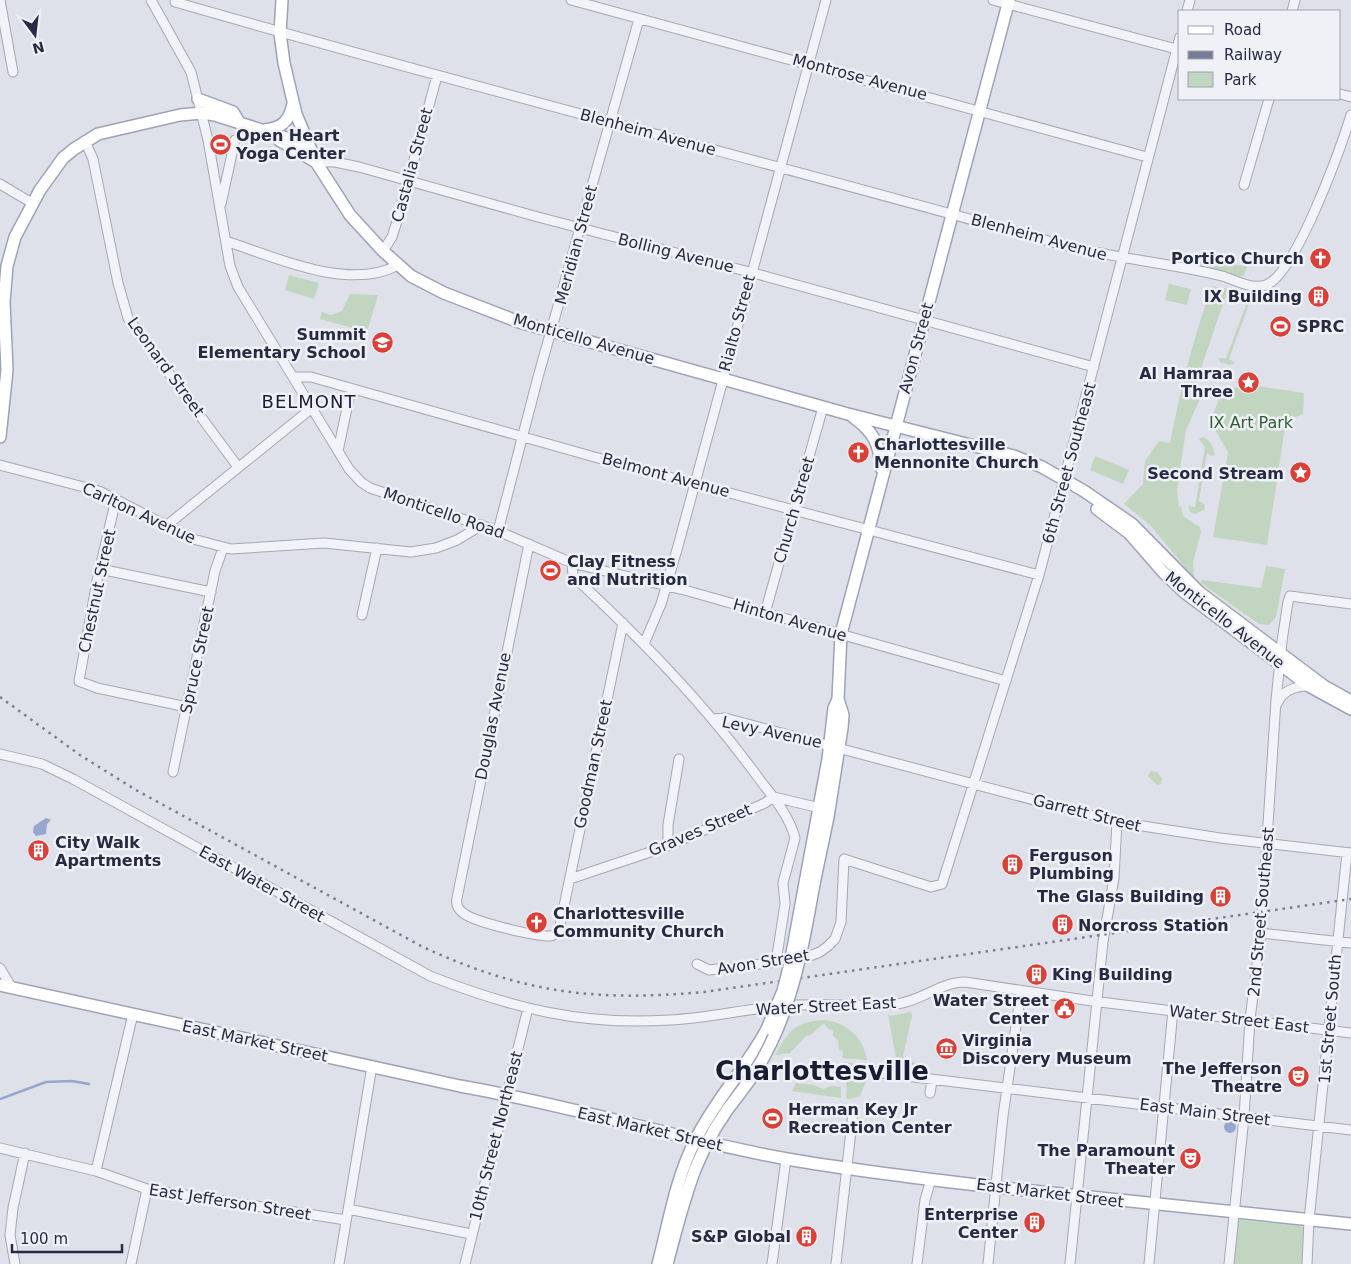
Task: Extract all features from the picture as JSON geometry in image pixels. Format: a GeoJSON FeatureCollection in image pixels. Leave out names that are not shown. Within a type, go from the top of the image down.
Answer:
{"type":"FeatureCollection","features":[{"type":"Feature","properties":{"kind":"main road","name":"Monticello Avenue"},"geometry":{"type":"LineString","coordinates":[[282,0],[280,33],[284,63],[293,103],[316,162],[350,215],[398,265],[422,282],[496,314],[552,331],[722,377],[848,414],[1014,456],[1084,491],[1132,524],[1187,582],[1280,657],[1351,701]]}},
{"type":"Feature","properties":{"kind":"main road","name":"Avon Street"},"geometry":{"type":"LineString","coordinates":[[810,884],[834,745],[834,708],[838,699],[841,634],[923,319],[1009,2]]}},
{"type":"Feature","properties":{"kind":"main road"},"geometry":{"type":"LineString","coordinates":[[198,99],[233,112],[239,122]]}},
{"type":"Feature","properties":{"kind":"main road"},"geometry":{"type":"LineString","coordinates":[[262,130],[275,129],[285,124],[290,116],[293,103]]}},
{"type":"Feature","properties":{"kind":"main road"},"geometry":{"type":"LineString","coordinates":[[0,437],[7,370],[4,302],[7,266],[15,237],[32,203],[58,163],[85,141],[114,129],[202,113]]}},
{"type":"Feature","properties":{"kind":"main road","name":"Bolling Avenue"},"geometry":{"type":"LineString","coordinates":[[202,113],[239,122],[308,145]]}},
{"type":"Feature","properties":{"kind":"main road","name":"Bolling Avenue"},"geometry":{"type":"LineString","coordinates":[[262,130],[316,162]]}},
{"type":"Feature","properties":{"kind":"main road"},"geometry":{"type":"LineString","coordinates":[[848,414],[864,424],[874,437],[880,455],[881,479]]}},
{"type":"Feature","properties":{"kind":"main road","name":"Monticello Avenue"},"geometry":{"type":"LineString","coordinates":[[1280,657],[1309,686],[1351,709]]}},
{"type":"Feature","properties":{"kind":"main road"},"geometry":{"type":"LineString","coordinates":[[667,1264],[708,1116],[756,1048],[782,991],[810,884]]}},
{"type":"Feature","properties":{"kind":"main road"},"geometry":{"type":"LineString","coordinates":[[658,1264],[680,1179],[700,1141],[751,1079],[775,1037],[799,967],[810,884]]}},
{"type":"Feature","properties":{"kind":"main road","name":"East Market Street"},"geometry":{"type":"LineString","coordinates":[[6,986],[508,1094],[700,1141],[786,1159],[846,1169],[1077,1197],[1351,1224]]}},
{"type":"Feature","properties":{"kind":"street"},"geometry":{"type":"LineString","coordinates":[[0,0],[13,72]]}},
{"type":"Feature","properties":{"kind":"street","name":"Monticello Road"},"geometry":{"type":"LineString","coordinates":[[152,0],[187,60],[202,113],[226,242],[238,287],[354,476],[370,488],[482,525],[572,563]]}},
{"type":"Feature","properties":{"kind":"street","name":"Montrose Avenue"},"geometry":{"type":"LineString","coordinates":[[571,0],[1148,157]]}},
{"type":"Feature","properties":{"kind":"street","name":"Rialto Street"},"geometry":{"type":"LineString","coordinates":[[644,644],[666,586],[826,0]]}},
{"type":"Feature","properties":{"kind":"street"},"geometry":{"type":"LineString","coordinates":[[993,0],[1009,2],[1178,50]]}},
{"type":"Feature","properties":{"kind":"street","name":"Blenheim Avenue"},"geometry":{"type":"LineString","coordinates":[[175,2],[280,33],[1084,251],[1122,258]]}},
{"type":"Feature","properties":{"kind":"street","name":"Meridian Street"},"geometry":{"type":"LineString","coordinates":[[498,531],[639,18]]}},
{"type":"Feature","properties":{"kind":"street","name":"6th Street Southeast"},"geometry":{"type":"LineString","coordinates":[[844,859],[931,887],[942,884],[1039,575],[1148,157],[1178,50]]}},
{"type":"Feature","properties":{"kind":"street","name":"Castalia Street"},"geometry":{"type":"LineString","coordinates":[[383,251],[392,237],[437,76]]}},
{"type":"Feature","properties":{"kind":"street"},"geometry":{"type":"LineString","coordinates":[[1244,185],[1268,100]]}},
{"type":"Feature","properties":{"kind":"street"},"geometry":{"type":"LineString","coordinates":[[1122,258],[1207,272],[1252,286],[1270,283],[1292,256],[1306,229],[1336,159],[1351,115]]}},
{"type":"Feature","properties":{"kind":"street"},"geometry":{"type":"LineString","coordinates":[[220,209],[235,140]]}},
{"type":"Feature","properties":{"kind":"street","name":"Leonard Street"},"geometry":{"type":"LineString","coordinates":[[85,141],[93,159],[118,283],[128,318],[238,468]]}},
{"type":"Feature","properties":{"kind":"street","name":"Bolling Avenue"},"geometry":{"type":"LineString","coordinates":[[316,162],[335,162],[359,167],[408,182],[751,272],[1094,367]]}},
{"type":"Feature","properties":{"kind":"street"},"geometry":{"type":"LineString","coordinates":[[0,184],[32,203]]}},
{"type":"Feature","properties":{"kind":"street"},"geometry":{"type":"LineString","coordinates":[[226,242],[336,274],[368,275],[380,273],[398,265]]}},
{"type":"Feature","properties":{"kind":"street","name":"Belmont Avenue"},"geometry":{"type":"LineString","coordinates":[[293,377],[311,377],[524,437],[1039,575]]}},
{"type":"Feature","properties":{"kind":"street"},"geometry":{"type":"LineString","coordinates":[[338,451],[352,389]]}},
{"type":"Feature","properties":{"kind":"street","name":"Church Street"},"geometry":{"type":"LineString","coordinates":[[765,613],[823,407]]}},
{"type":"Feature","properties":{"kind":"street"},"geometry":{"type":"LineString","coordinates":[[166,526],[312,408]]}},
{"type":"Feature","properties":{"kind":"street","name":"Carlton Avenue"},"geometry":{"type":"LineString","coordinates":[[0,464],[84,486],[116,499],[193,539],[223,548],[248,549],[324,543],[404,552],[424,551],[457,540],[482,525]]}},
{"type":"Feature","properties":{"kind":"street","name":"Chestnut Street"},"geometry":{"type":"LineString","coordinates":[[116,499],[100,569],[79,680],[80,683],[188,707]]}},
{"type":"Feature","properties":{"kind":"street","name":"Douglas Avenue"},"geometry":{"type":"LineString","coordinates":[[530,544],[457,905],[465,915],[529,933],[550,936],[556,933],[564,905]]}},
{"type":"Feature","properties":{"kind":"street","name":"Spruce Street"},"geometry":{"type":"LineString","coordinates":[[173,772],[211,592],[223,548]]}},
{"type":"Feature","properties":{"kind":"street"},"geometry":{"type":"LineString","coordinates":[[362,615],[378,548]]}},
{"type":"Feature","properties":{"kind":"street"},"geometry":{"type":"LineString","coordinates":[[572,563],[573,576],[644,644],[714,720],[774,797],[795,838],[783,883],[785,904],[776,962]]}},
{"type":"Feature","properties":{"kind":"street","name":"Hinton Avenue"},"geometry":{"type":"LineString","coordinates":[[572,563],[666,586],[1006,681]]}},
{"type":"Feature","properties":{"kind":"street"},"geometry":{"type":"LineString","coordinates":[[100,569],[211,592]]}},
{"type":"Feature","properties":{"kind":"street","name":"2nd Street Southeast"},"geometry":{"type":"LineString","coordinates":[[1229,1264],[1244,1117],[1250,1019],[1261,933],[1280,657],[1290,596],[1351,604]]}},
{"type":"Feature","properties":{"kind":"street","name":"Goodman Street"},"geometry":{"type":"LineString","coordinates":[[564,905],[623,623]]}},
{"type":"Feature","properties":{"kind":"street"},"geometry":{"type":"LineString","coordinates":[[1276,706],[1280,697],[1287,691],[1297,687],[1309,686]]}},
{"type":"Feature","properties":{"kind":"street","name":"Levy Avenue"},"geometry":{"type":"LineString","coordinates":[[714,720],[725,718],[834,745]]}},
{"type":"Feature","properties":{"kind":"street","name":"Garrett Street"},"geometry":{"type":"LineString","coordinates":[[834,745],[1117,822],[1151,829],[1349,853]]}},
{"type":"Feature","properties":{"kind":"street","name":"East Water Street"},"geometry":{"type":"LineString","coordinates":[[0,754],[42,764],[424,972],[469,991],[528,1008]]}},
{"type":"Feature","properties":{"kind":"street"},"geometry":{"type":"LineString","coordinates":[[668,846],[670,810],[678,759]]}},
{"type":"Feature","properties":{"kind":"street"},"geometry":{"type":"LineString","coordinates":[[774,797],[824,809]]}},
{"type":"Feature","properties":{"kind":"street","name":"Graves Street"},"geometry":{"type":"LineString","coordinates":[[570,878],[668,846],[765,803],[774,797]]}},
{"type":"Feature","properties":{"kind":"street"},"geometry":{"type":"LineString","coordinates":[[1084,1109],[1104,932],[1114,878],[1117,822]]}},
{"type":"Feature","properties":{"kind":"street","name":"1st Street South"},"geometry":{"type":"LineString","coordinates":[[1307,1264],[1309,1220],[1320,1126],[1337,941],[1349,853]]}},
{"type":"Feature","properties":{"kind":"street","name":"Avon Street"},"geometry":{"type":"LineString","coordinates":[[697,964],[709,970],[776,962],[811,956],[820,952],[835,938],[842,913],[844,859]]}},
{"type":"Feature","properties":{"kind":"street"},"geometry":{"type":"LineString","coordinates":[[1261,933],[1351,943]]}},
{"type":"Feature","properties":{"kind":"street"},"geometry":{"type":"LineString","coordinates":[[0,968],[6,986]]}},
{"type":"Feature","properties":{"kind":"street","name":"Water Street East"},"geometry":{"type":"LineString","coordinates":[[528,1008],[561,1016],[641,1022],[692,1018],[785,1006],[849,1007],[900,1004],[915,1000],[958,982],[1351,1033]]}},
{"type":"Feature","properties":{"kind":"street"},"geometry":{"type":"LineString","coordinates":[[988,1264],[1004,1116],[1021,991]]}},
{"type":"Feature","properties":{"kind":"street","name":"10th Street Northeast"},"geometry":{"type":"LineString","coordinates":[[468,1264],[471,1234],[508,1094],[528,1008]]}},
{"type":"Feature","properties":{"kind":"street"},"geometry":{"type":"LineString","coordinates":[[1149,1264],[1173,1010]]}},
{"type":"Feature","properties":{"kind":"street"},"geometry":{"type":"LineString","coordinates":[[96,1171],[133,1014]]}},
{"type":"Feature","properties":{"kind":"street"},"geometry":{"type":"LineString","coordinates":[[339,1264],[372,1066]]}},
{"type":"Feature","properties":{"kind":"street","name":"East Main Street"},"geometry":{"type":"LineString","coordinates":[[873,1072],[1351,1130]]}},
{"type":"Feature","properties":{"kind":"street"},"geometry":{"type":"LineString","coordinates":[[930,1093],[932,1080]]}},
{"type":"Feature","properties":{"kind":"street"},"geometry":{"type":"LineString","coordinates":[[1070,1264],[1087,1087]]}},
{"type":"Feature","properties":{"kind":"street"},"geometry":{"type":"LineString","coordinates":[[836,1264],[853,1113]]}},
{"type":"Feature","properties":{"kind":"street","name":"East Jefferson Street"},"geometry":{"type":"LineString","coordinates":[[0,1148],[96,1171],[147,1189],[346,1220]]}},
{"type":"Feature","properties":{"kind":"street"},"geometry":{"type":"LineString","coordinates":[[15,1264],[10,1235],[13,1208],[25,1153]]}},
{"type":"Feature","properties":{"kind":"street"},"geometry":{"type":"LineString","coordinates":[[772,1264],[786,1159]]}},
{"type":"Feature","properties":{"kind":"street"},"geometry":{"type":"LineString","coordinates":[[917,1264],[925,1200],[931,1180]]}},
{"type":"Feature","properties":{"kind":"street"},"geometry":{"type":"LineString","coordinates":[[131,1264],[147,1189]]}},
{"type":"Feature","properties":{"kind":"street"},"geometry":{"type":"LineString","coordinates":[[348,1209],[471,1234]]}},
{"type":"Feature","properties":{"kind":"green space"},"geometry":{"type":"Polygon","coordinates":[[[1181,253],[1183,259],[1245,266],[1246,258],[1250,259],[1244,275],[1239,277],[1181,265],[1178,261],[1181,253]]]}},
{"type":"Feature","properties":{"kind":"green space"},"geometry":{"type":"Polygon","coordinates":[[[289,275],[319,283],[314,299],[285,290],[289,275]]]}},
{"type":"Feature","properties":{"kind":"green space"},"geometry":{"type":"Polygon","coordinates":[[[1169,284],[1191,289],[1187,305],[1165,300],[1169,284]]]}},
{"type":"Feature","properties":{"kind":"green space"},"geometry":{"type":"Polygon","coordinates":[[[1212,286],[1228,289],[1192,395],[1200,399],[1186,430],[1177,490],[1179,509],[1181,505],[1183,516],[1200,527],[1201,532],[1193,562],[1194,578],[1150,525],[1124,504],[1143,484],[1145,461],[1159,441],[1170,443],[1188,363],[1212,286]]]}},
{"type":"Feature","properties":{"kind":"green space"},"geometry":{"type":"Polygon","coordinates":[[[1245,291],[1254,294],[1257,300],[1256,303],[1250,301],[1229,359],[1235,363],[1230,365],[1220,362],[1219,358],[1226,358],[1248,300],[1241,297],[1245,291]]]}},
{"type":"Feature","properties":{"kind":"green space"},"geometry":{"type":"Polygon","coordinates":[[[350,294],[378,295],[367,332],[320,319],[322,312],[331,315],[342,311],[350,294]]]}},
{"type":"Feature","properties":{"kind":"green space","name":"IX Art Park"},"geometry":{"type":"Polygon","coordinates":[[[1257,386],[1304,393],[1303,414],[1286,421],[1267,545],[1213,537],[1228,452],[1210,421],[1224,387],[1242,388],[1257,386]]]}},
{"type":"Feature","properties":{"kind":"green space"},"geometry":{"type":"Polygon","coordinates":[[[1203,437],[1211,444],[1215,455],[1211,456],[1207,453],[1199,500],[1205,505],[1204,510],[1195,514],[1190,512],[1188,506],[1195,507],[1205,447],[1199,439],[1203,437]]]}},
{"type":"Feature","properties":{"kind":"green space"},"geometry":{"type":"Polygon","coordinates":[[[1095,456],[1129,470],[1123,484],[1090,470],[1095,456]]]}},
{"type":"Feature","properties":{"kind":"green space"},"geometry":{"type":"Polygon","coordinates":[[[1266,566],[1285,569],[1276,617],[1269,625],[1259,624],[1201,583],[1202,580],[1261,588],[1266,566]]]}},
{"type":"Feature","properties":{"kind":"green space"},"geometry":{"type":"Polygon","coordinates":[[[1151,771],[1157,772],[1162,778],[1161,784],[1157,785],[1148,776],[1151,771]]]}},
{"type":"Feature","properties":{"kind":"green space"},"geometry":{"type":"Polygon","coordinates":[[[911,1012],[912,1016],[903,1056],[923,1068],[897,1064],[888,1014],[890,1016],[911,1012]]]}},
{"type":"Feature","properties":{"kind":"green space"},"geometry":{"type":"Polygon","coordinates":[[[824,1020],[840,1024],[853,1032],[862,1044],[867,1060],[842,1058],[843,1052],[839,1049],[838,1040],[833,1036],[833,1031],[827,1028],[824,1023],[812,1034],[806,1036],[790,1053],[775,1055],[784,1040],[799,1025],[824,1020]]]}},
{"type":"Feature","properties":{"kind":"green space"},"geometry":{"type":"Polygon","coordinates":[[[844,1062],[869,1066],[867,1079],[860,1096],[846,1098],[845,1079],[848,1076],[844,1062]]]}},
{"type":"Feature","properties":{"kind":"green space"},"geometry":{"type":"Polygon","coordinates":[[[796,1083],[814,1085],[823,1089],[831,1086],[841,1087],[841,1098],[792,1091],[796,1083]]]}},
{"type":"Feature","properties":{"kind":"green space"},"geometry":{"type":"Polygon","coordinates":[[[1238,1221],[1301,1226],[1305,1230],[1303,1264],[1234,1264],[1238,1221]]]}},
{"type":"Feature","properties":{"kind":"water"},"geometry":{"type":"Polygon","coordinates":[[[46,818],[51,820],[47,824],[46,834],[36,836],[33,832],[34,826],[46,818]]]}},
{"type":"Feature","properties":{"kind":"water"},"geometry":{"type":"Polygon","coordinates":[[[1228,1121],[1232,1121],[1236,1127],[1232,1133],[1228,1133],[1224,1129],[1224,1125],[1228,1121]]]}},
{"type":"Feature","properties":{"kind":"waterway"},"geometry":{"type":"LineString","coordinates":[[0,1099],[46,1082],[72,1081],[89,1084]]}},
{"type":"Feature","properties":{"kind":"railway"},"geometry":{"type":"LineString","coordinates":[[0,697],[80,755],[136,790],[421,946],[492,974],[526,984],[559,990],[628,996],[704,992],[1351,899]]}},
{"type":"Feature","properties":{"kind":"place","name":"Open Heart Yoga Center"},"geometry":{"type":"Point","coordinates":[220,144]}},
{"type":"Feature","properties":{"kind":"place","name":"Portico Church"},"geometry":{"type":"Point","coordinates":[1320,258]}},
{"type":"Feature","properties":{"kind":"place","name":"IX Building"},"geometry":{"type":"Point","coordinates":[1318,296]}},
{"type":"Feature","properties":{"kind":"place","name":"SPRC"},"geometry":{"type":"Point","coordinates":[1281,326]}},
{"type":"Feature","properties":{"kind":"place","name":"Summit Elementary School"},"geometry":{"type":"Point","coordinates":[382,343]}},
{"type":"Feature","properties":{"kind":"place","name":"Al Hamraa Three"},"geometry":{"type":"Point","coordinates":[1249,382]}},
{"type":"Feature","properties":{"kind":"place","name":"Charlottesville Mennonite Church"},"geometry":{"type":"Point","coordinates":[858,453]}},
{"type":"Feature","properties":{"kind":"place","name":"Second Stream"},"geometry":{"type":"Point","coordinates":[1300,473]}},
{"type":"Feature","properties":{"kind":"place","name":"Clay Fitness and Nutrition"},"geometry":{"type":"Point","coordinates":[551,570]}},
{"type":"Feature","properties":{"kind":"place","name":"City Walk Apartments"},"geometry":{"type":"Point","coordinates":[39,851]}},
{"type":"Feature","properties":{"kind":"place","name":"Ferguson Plumbing"},"geometry":{"type":"Point","coordinates":[1013,864]}},
{"type":"Feature","properties":{"kind":"place","name":"The Glass Building"},"geometry":{"type":"Point","coordinates":[1220,896]}},
{"type":"Feature","properties":{"kind":"place","name":"Charlottesville Community Church"},"geometry":{"type":"Point","coordinates":[537,922]}},
{"type":"Feature","properties":{"kind":"place","name":"Norcross Station"},"geometry":{"type":"Point","coordinates":[1062,925]}},
{"type":"Feature","properties":{"kind":"place","name":"King Building"},"geometry":{"type":"Point","coordinates":[1036,974]}},
{"type":"Feature","properties":{"kind":"place","name":"Water Street Center"},"geometry":{"type":"Point","coordinates":[1065,1009]}},
{"type":"Feature","properties":{"kind":"place","name":"Virginia Discovery Museum"},"geometry":{"type":"Point","coordinates":[946,1049]}},
{"type":"Feature","properties":{"kind":"place","name":"The Jefferson Theatre"},"geometry":{"type":"Point","coordinates":[1298,1077]}},
{"type":"Feature","properties":{"kind":"place","name":"Herman Key Jr Recreation Center"},"geometry":{"type":"Point","coordinates":[772,1118]}},
{"type":"Feature","properties":{"kind":"place","name":"The Paramount Theater"},"geometry":{"type":"Point","coordinates":[1191,1159]}},
{"type":"Feature","properties":{"kind":"place","name":"Enterprise Center"},"geometry":{"type":"Point","coordinates":[1034,1223]}},
{"type":"Feature","properties":{"kind":"place","name":"S&P Global"},"geometry":{"type":"Point","coordinates":[807,1236]}},
{"type":"Feature","properties":{"kind":"district","name":"BELMONT"},"geometry":{"type":"Point","coordinates":[309,401]}},
{"type":"Feature","properties":{"kind":"district","name":"Charlottesville"},"geometry":{"type":"Point","coordinates":[822,1071]}}]}
